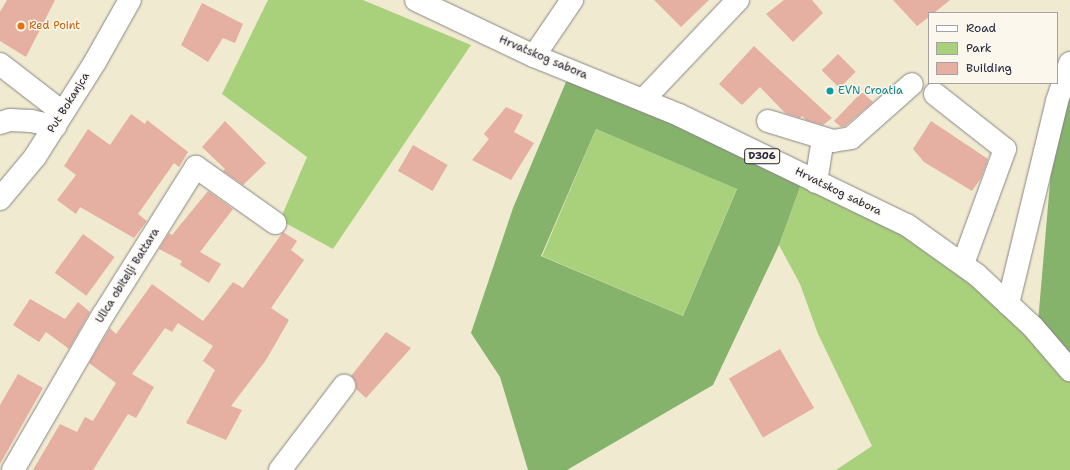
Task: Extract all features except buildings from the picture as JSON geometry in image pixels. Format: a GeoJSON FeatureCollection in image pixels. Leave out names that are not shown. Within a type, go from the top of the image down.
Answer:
{"type":"FeatureCollection","features":[{"type":"Feature","properties":{"kind":"street","name":"Put Bokanjca"},"geometry":{"type":"LineString","coordinates":[[0,200],[35,157],[95,62],[130,0]]}},
{"type":"Feature","properties":{"kind":"street","name":"Hrvatskog sabora"},"geometry":{"type":"LineString","coordinates":[[416,0],[534,56],[643,100],[907,225],[963,264],[1008,304],[1070,370]]}},
{"type":"Feature","properties":{"kind":"street"},"geometry":{"type":"LineString","coordinates":[[534,56],[572,0]]}},
{"type":"Feature","properties":{"kind":"street"},"geometry":{"type":"LineString","coordinates":[[643,100],[738,0]]}},
{"type":"Feature","properties":{"kind":"street"},"geometry":{"type":"LineString","coordinates":[[1008,304],[1057,101],[1070,63]]}},
{"type":"Feature","properties":{"kind":"street"},"geometry":{"type":"LineString","coordinates":[[0,64],[58,119]]}},
{"type":"Feature","properties":{"kind":"street"},"geometry":{"type":"LineString","coordinates":[[768,121],[823,139],[833,141],[851,138],[912,84]]}},
{"type":"Feature","properties":{"kind":"street"},"geometry":{"type":"LineString","coordinates":[[935,94],[1005,149],[963,264]]}},
{"type":"Feature","properties":{"kind":"street"},"geometry":{"type":"LineString","coordinates":[[0,123],[10,120],[31,121],[58,119]]}},
{"type":"Feature","properties":{"kind":"street"},"geometry":{"type":"LineString","coordinates":[[816,182],[823,139]]}},
{"type":"Feature","properties":{"kind":"street","name":"Ulica obitelji Battara"},"geometry":{"type":"LineString","coordinates":[[13,470],[103,315],[196,167],[276,223]]}},
{"type":"Feature","properties":{"kind":"street"},"geometry":{"type":"LineString","coordinates":[[280,470],[344,386]]}},
{"type":"Feature","properties":{"kind":"green space"},"geometry":{"type":"Polygon","coordinates":[[[268,0],[363,0],[471,45],[333,249],[280,220],[307,157],[222,94],[268,0]]]}},
{"type":"Feature","properties":{"kind":"green space"},"geometry":{"type":"Polygon","coordinates":[[[571,70],[804,176],[779,245],[713,385],[567,470],[528,470],[500,377],[471,333],[513,208],[571,70]],[[596,129],[541,256],[683,316],[737,189],[596,129]]]}},
{"type":"Feature","properties":{"kind":"green space"},"geometry":{"type":"Polygon","coordinates":[[[1070,83],[1070,357],[1038,322],[1057,101],[1070,83]]]}},
{"type":"Feature","properties":{"kind":"green space"},"geometry":{"type":"Polygon","coordinates":[[[596,129],[737,189],[683,316],[542,256],[596,129]]]}},
{"type":"Feature","properties":{"kind":"green space"},"geometry":{"type":"Polygon","coordinates":[[[804,176],[907,225],[1070,357],[1070,470],[836,470],[872,446],[818,334],[800,284],[779,245],[804,176]]]}},
{"type":"Feature","properties":{"kind":"place","name":"Red Point"},"geometry":{"type":"Point","coordinates":[21,26]}},
{"type":"Feature","properties":{"kind":"place","name":"EVN Croatia"},"geometry":{"type":"Point","coordinates":[830,91]}}]}
